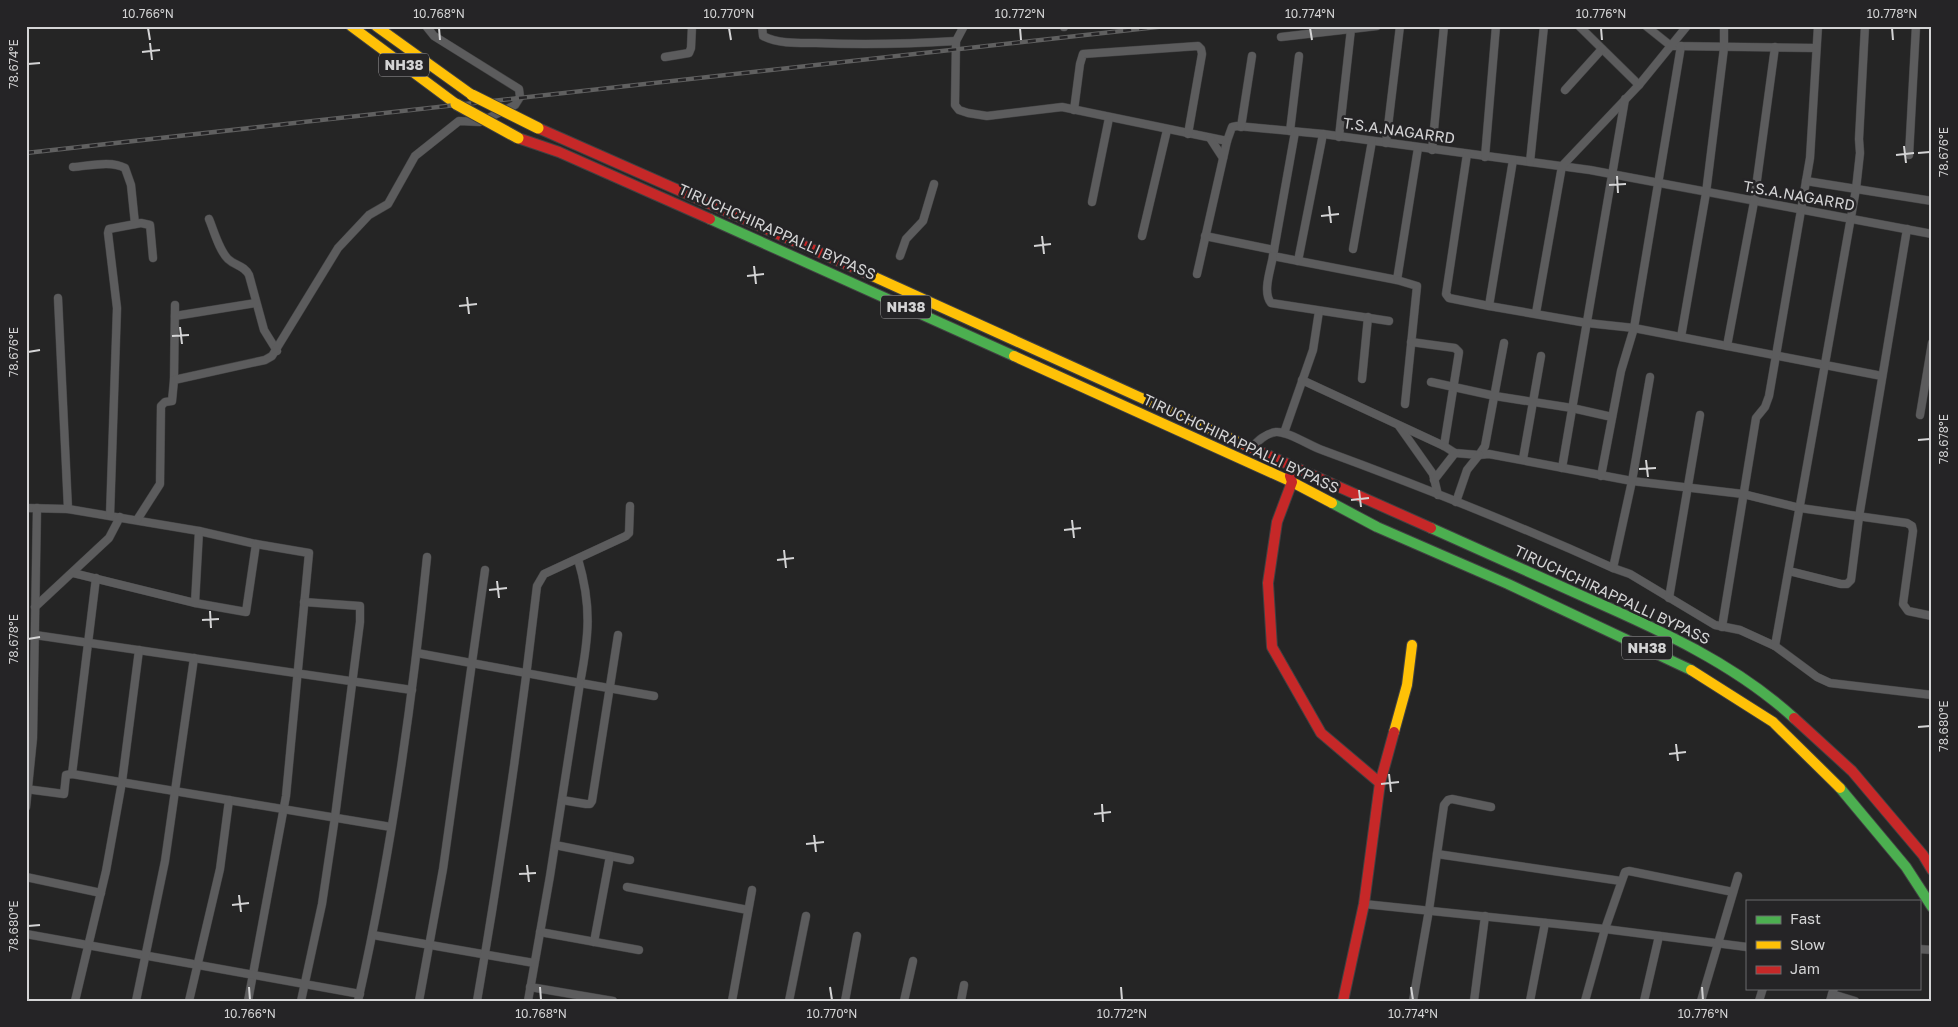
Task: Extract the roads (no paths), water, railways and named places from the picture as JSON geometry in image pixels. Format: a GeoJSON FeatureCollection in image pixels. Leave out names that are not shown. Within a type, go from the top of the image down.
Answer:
{"type":"FeatureCollection","features":[{"type":"Feature","properties":{"kind":"main road","name":"TIRUCHCHIRAPPALLI BYPASS"},"geometry":{"type":"LineString","coordinates":[[351,26],[456,104],[518,138],[559,152],[808,262],[1292,482],[1377,527],[1508,584],[1687,667],[1773,722],[1835,782],[1906,867],[1932,907]]}},
{"type":"Feature","properties":{"kind":"main road","name":"TIRUCHCHIRAPPALLI BYPASS"},"geometry":{"type":"LineString","coordinates":[[376,26],[472,95],[538,128],[813,249],[1251,448],[1638,620],[1691,647],[1724,666],[1782,707],[1852,771],[1923,855],[1932,870]]}},
{"type":"Feature","properties":{"kind":"main road","name":"TIRUCHCHIRAPPALLI BYPASS"},"geometry":{"type":"LineString","coordinates":[[1218,433],[1228,444],[1288,470],[1292,482]]}},
{"type":"Feature","properties":{"kind":"main road"},"geometry":{"type":"LineString","coordinates":[[1305,472],[1309,484],[1368,517],[1377,527]]}},
{"type":"Feature","properties":{"kind":"main road"},"geometry":{"type":"LineString","coordinates":[[1292,482],[1277,522],[1268,583],[1272,647],[1321,733],[1380,783]]}},
{"type":"Feature","properties":{"kind":"main road"},"geometry":{"type":"LineString","coordinates":[[1343,1001],[1364,904],[1380,783],[1407,685],[1412,645]]}},
{"type":"Feature","properties":{"kind":"street"},"geometry":{"type":"LineString","coordinates":[[174,380],[266,360],[277,351],[338,248],[369,215],[388,204],[415,156],[459,121],[480,122],[515,106],[520,97],[519,89],[434,36],[426,26]]}},
{"type":"Feature","properties":{"kind":"street"},"geometry":{"type":"LineString","coordinates":[[665,57],[689,53],[692,26]]}},
{"type":"Feature","properties":{"kind":"street"},"geometry":{"type":"LineString","coordinates":[[762,26],[763,36],[774,42],[914,44],[956,41]]}},
{"type":"Feature","properties":{"kind":"street"},"geometry":{"type":"LineString","coordinates":[[964,26],[956,41],[955,106],[959,110],[986,116],[1062,107],[1227,142]]}},
{"type":"Feature","properties":{"kind":"street"},"geometry":{"type":"LineString","coordinates":[[1281,37],[1377,26]]}},
{"type":"Feature","properties":{"kind":"street"},"geometry":{"type":"LineString","coordinates":[[1386,143],[1400,26]]}},
{"type":"Feature","properties":{"kind":"street"},"geometry":{"type":"LineString","coordinates":[[1432,150],[1444,26]]}},
{"type":"Feature","properties":{"kind":"street"},"geometry":{"type":"LineString","coordinates":[[1485,156],[1496,26]]}},
{"type":"Feature","properties":{"kind":"street"},"geometry":{"type":"LineString","coordinates":[[1530,162],[1544,26]]}},
{"type":"Feature","properties":{"kind":"street"},"geometry":{"type":"LineString","coordinates":[[1578,26],[1639,85]]}},
{"type":"Feature","properties":{"kind":"street"},"geometry":{"type":"LineString","coordinates":[[1646,26],[1671,46],[1816,48]]}},
{"type":"Feature","properties":{"kind":"street"},"geometry":{"type":"LineString","coordinates":[[1536,313],[1562,166],[1639,85],[1687,26]]}},
{"type":"Feature","properties":{"kind":"street"},"geometry":{"type":"LineString","coordinates":[[1680,337],[1706,193],[1724,48],[1724,26]]}},
{"type":"Feature","properties":{"kind":"street"},"geometry":{"type":"LineString","coordinates":[[1722,627],[1756,418],[1765,407],[1769,396],[1793,246],[1806,181],[1812,136],[1818,26]]}},
{"type":"Feature","properties":{"kind":"street"},"geometry":{"type":"LineString","coordinates":[[1775,646],[1856,189],[1860,152],[1859,138],[1865,26]]}},
{"type":"Feature","properties":{"kind":"street"},"geometry":{"type":"LineString","coordinates":[[1909,155],[1916,26]]}},
{"type":"Feature","properties":{"kind":"street"},"geometry":{"type":"LineString","coordinates":[[1339,137],[1352,29]]}},
{"type":"Feature","properties":{"kind":"street"},"geometry":{"type":"LineString","coordinates":[[1074,110],[1083,54],[1190,45],[1198,46],[1202,54],[1188,134]]}},
{"type":"Feature","properties":{"kind":"street"},"geometry":{"type":"LineString","coordinates":[[1601,476],[1621,371],[1634,328],[1680,46]]}},
{"type":"Feature","properties":{"kind":"street"},"geometry":{"type":"LineString","coordinates":[[1727,346],[1754,202],[1775,47]]}},
{"type":"Feature","properties":{"kind":"street"},"geometry":{"type":"LineString","coordinates":[[1565,90],[1602,49]]}},
{"type":"Feature","properties":{"kind":"street"},"geometry":{"type":"LineString","coordinates":[[1197,274],[1227,142],[1232,127],[1241,127],[1252,56]]}},
{"type":"Feature","properties":{"kind":"street"},"geometry":{"type":"LineString","coordinates":[[1300,56],[1292,132],[1267,299],[1271,303],[1389,321]]}},
{"type":"Feature","properties":{"kind":"street"},"geometry":{"type":"LineString","coordinates":[[1562,468],[1625,99]]}},
{"type":"Feature","properties":{"kind":"street"},"geometry":{"type":"LineString","coordinates":[[1092,202],[1109,118]]}},
{"type":"Feature","properties":{"kind":"street","name":"T.S.A.NAGARRD"},"geometry":{"type":"LineString","coordinates":[[1241,127],[1323,134],[1562,166],[1932,234]]}},
{"type":"Feature","properties":{"kind":"street"},"geometry":{"type":"LineString","coordinates":[[1142,236],[1166,130]]}},
{"type":"Feature","properties":{"kind":"street"},"geometry":{"type":"LineString","coordinates":[[1298,261],[1323,134]]}},
{"type":"Feature","properties":{"kind":"street"},"geometry":{"type":"LineString","coordinates":[[1210,138],[1223,158]]}},
{"type":"Feature","properties":{"kind":"street"},"geometry":{"type":"LineString","coordinates":[[1353,249],[1372,141]]}},
{"type":"Feature","properties":{"kind":"street"},"geometry":{"type":"LineString","coordinates":[[1397,280],[1418,148]]}},
{"type":"Feature","properties":{"kind":"street"},"geometry":{"type":"LineString","coordinates":[[1466,154],[1446,294],[1449,298],[1587,323],[1634,328],[1882,376]]}},
{"type":"Feature","properties":{"kind":"street"},"geometry":{"type":"LineString","coordinates":[[1489,306],[1513,160]]}},
{"type":"Feature","properties":{"kind":"street"},"geometry":{"type":"LineString","coordinates":[[73,167],[111,164],[120,165],[125,168],[130,180],[135,224]]}},
{"type":"Feature","properties":{"kind":"street"},"geometry":{"type":"LineString","coordinates":[[1806,181],[1932,201]]}},
{"type":"Feature","properties":{"kind":"street"},"geometry":{"type":"LineString","coordinates":[[900,256],[906,239],[923,221],[934,184]]}},
{"type":"Feature","properties":{"kind":"street"},"geometry":{"type":"LineString","coordinates":[[209,219],[224,254],[247,270],[264,330],[277,351]]}},
{"type":"Feature","properties":{"kind":"street"},"geometry":{"type":"LineString","coordinates":[[110,516],[118,308],[108,232],[112,227],[146,223],[150,225],[153,258]]}},
{"type":"Feature","properties":{"kind":"street"},"geometry":{"type":"LineString","coordinates":[[1789,571],[1847,584],[1851,580],[1859,517],[1907,229]]}},
{"type":"Feature","properties":{"kind":"street"},"geometry":{"type":"LineString","coordinates":[[1205,236],[1298,261],[1397,280],[1417,286],[1405,404]]}},
{"type":"Feature","properties":{"kind":"street"},"geometry":{"type":"LineString","coordinates":[[58,298],[68,509]]}},
{"type":"Feature","properties":{"kind":"street"},"geometry":{"type":"LineString","coordinates":[[175,316],[256,302]]}},
{"type":"Feature","properties":{"kind":"street"},"geometry":{"type":"LineString","coordinates":[[137,520],[160,484],[162,403],[172,401],[174,398],[175,305]]}},
{"type":"Feature","properties":{"kind":"street"},"geometry":{"type":"LineString","coordinates":[[1284,432],[1313,350],[1319,311]]}},
{"type":"Feature","properties":{"kind":"street"},"geometry":{"type":"LineString","coordinates":[[1362,379],[1368,317]]}},
{"type":"Feature","properties":{"kind":"street"},"geometry":{"type":"LineString","coordinates":[[1411,342],[1455,348],[1459,352],[1444,446]]}},
{"type":"Feature","properties":{"kind":"street"},"geometry":{"type":"LineString","coordinates":[[1456,502],[1466,470],[1485,446],[1504,343]]}},
{"type":"Feature","properties":{"kind":"street"},"geometry":{"type":"LineString","coordinates":[[1920,414],[1932,343]]}},
{"type":"Feature","properties":{"kind":"street"},"geometry":{"type":"LineString","coordinates":[[1523,459],[1541,356]]}},
{"type":"Feature","properties":{"kind":"street"},"geometry":{"type":"LineString","coordinates":[[1613,568],[1632,481],[1650,377]]}},
{"type":"Feature","properties":{"kind":"street"},"geometry":{"type":"LineString","coordinates":[[1302,380],[1398,424],[1455,453],[1489,454],[1523,459],[1601,476],[1743,494],[1800,508],[1907,523],[1912,526],[1913,531],[1903,604],[1908,611],[1932,616]]}},
{"type":"Feature","properties":{"kind":"street"},"geometry":{"type":"LineString","coordinates":[[1431,382],[1495,396],[1572,408],[1612,417]]}},
{"type":"Feature","properties":{"kind":"street"},"geometry":{"type":"LineString","coordinates":[[1669,598],[1700,415]]}},
{"type":"Feature","properties":{"kind":"street"},"geometry":{"type":"LineString","coordinates":[[1398,424],[1433,474],[1438,495]]}},
{"type":"Feature","properties":{"kind":"street"},"geometry":{"type":"LineString","coordinates":[[1251,448],[1268,435],[1275,432],[1284,432],[1319,449],[1508,521],[1630,574],[1708,622],[1740,630],[1775,646],[1830,683],[1932,695]]}},
{"type":"Feature","properties":{"kind":"street"},"geometry":{"type":"LineString","coordinates":[[1434,480],[1455,453]]}},
{"type":"Feature","properties":{"kind":"street"},"geometry":{"type":"LineString","coordinates":[[477,1001],[496,889],[527,673],[537,586],[544,574],[626,536],[630,529],[630,506]]}},
{"type":"Feature","properties":{"kind":"street"},"geometry":{"type":"LineString","coordinates":[[26,508],[68,509],[120,517],[309,553],[299,674],[284,809],[248,1001]]}},
{"type":"Feature","properties":{"kind":"street"},"geometry":{"type":"LineString","coordinates":[[26,807],[33,738],[37,508]]}},
{"type":"Feature","properties":{"kind":"street"},"geometry":{"type":"LineString","coordinates":[[35,607],[108,538],[120,517]]}},
{"type":"Feature","properties":{"kind":"street"},"geometry":{"type":"LineString","coordinates":[[195,603],[200,531]]}},
{"type":"Feature","properties":{"kind":"street"},"geometry":{"type":"LineString","coordinates":[[73,573],[195,603],[246,612],[256,544]]}},
{"type":"Feature","properties":{"kind":"street"},"geometry":{"type":"LineString","coordinates":[[26,934],[305,984],[359,998],[373,935],[412,690],[427,557]]}},
{"type":"Feature","properties":{"kind":"street"},"geometry":{"type":"LineString","coordinates":[[528,1001],[587,646],[589,620],[586,591],[578,559]]}},
{"type":"Feature","properties":{"kind":"street"},"geometry":{"type":"LineString","coordinates":[[419,1001],[443,870],[485,570]]}},
{"type":"Feature","properties":{"kind":"street"},"geometry":{"type":"LineString","coordinates":[[72,774],[96,578]]}},
{"type":"Feature","properties":{"kind":"street"},"geometry":{"type":"LineString","coordinates":[[301,1001],[322,904],[360,622],[360,606],[304,602]]}},
{"type":"Feature","properties":{"kind":"street"},"geometry":{"type":"LineString","coordinates":[[35,635],[412,690]]}},
{"type":"Feature","properties":{"kind":"street"},"geometry":{"type":"LineString","coordinates":[[562,800],[586,804],[590,804],[592,801],[618,635]]}},
{"type":"Feature","properties":{"kind":"street"},"geometry":{"type":"LineString","coordinates":[[75,1001],[101,893],[122,782],[139,650]]}},
{"type":"Feature","properties":{"kind":"street"},"geometry":{"type":"LineString","coordinates":[[417,653],[654,696]]}},
{"type":"Feature","properties":{"kind":"street"},"geometry":{"type":"LineString","coordinates":[[136,1001],[165,861],[194,658]]}},
{"type":"Feature","properties":{"kind":"street"},"geometry":{"type":"LineString","coordinates":[[27,789],[64,794],[66,775],[72,774],[391,826]]}},
{"type":"Feature","properties":{"kind":"street"},"geometry":{"type":"LineString","coordinates":[[1413,1001],[1429,910],[1444,805],[1448,800],[1452,799],[1491,807]]}},
{"type":"Feature","properties":{"kind":"street"},"geometry":{"type":"LineString","coordinates":[[189,1001],[220,869],[229,800]]}},
{"type":"Feature","properties":{"kind":"street"},"geometry":{"type":"LineString","coordinates":[[555,846],[630,860]]}},
{"type":"Feature","properties":{"kind":"street"},"geometry":{"type":"LineString","coordinates":[[1436,854],[1621,881]]}},
{"type":"Feature","properties":{"kind":"street"},"geometry":{"type":"LineString","coordinates":[[594,942],[610,856]]}},
{"type":"Feature","properties":{"kind":"street"},"geometry":{"type":"LineString","coordinates":[[1585,1001],[1605,929],[1625,872],[1629,871],[1733,892]]}},
{"type":"Feature","properties":{"kind":"street"},"geometry":{"type":"LineString","coordinates":[[1701,1001],[1738,876]]}},
{"type":"Feature","properties":{"kind":"street"},"geometry":{"type":"LineString","coordinates":[[26,877],[101,893]]}},
{"type":"Feature","properties":{"kind":"street"},"geometry":{"type":"LineString","coordinates":[[626,887],[748,910]]}},
{"type":"Feature","properties":{"kind":"street"},"geometry":{"type":"LineString","coordinates":[[732,1001],[752,890]]}},
{"type":"Feature","properties":{"kind":"street"},"geometry":{"type":"LineString","coordinates":[[1364,904],[1546,922],[1746,947]]}},
{"type":"Feature","properties":{"kind":"street"},"geometry":{"type":"LineString","coordinates":[[789,1001],[806,916]]}},
{"type":"Feature","properties":{"kind":"street"},"geometry":{"type":"LineString","coordinates":[[1474,1001],[1485,916]]}},
{"type":"Feature","properties":{"kind":"street"},"geometry":{"type":"LineString","coordinates":[[1530,1001],[1546,922]]}},
{"type":"Feature","properties":{"kind":"street"},"geometry":{"type":"LineString","coordinates":[[540,932],[639,950]]}},
{"type":"Feature","properties":{"kind":"street"},"geometry":{"type":"LineString","coordinates":[[373,935],[534,963]]}},
{"type":"Feature","properties":{"kind":"street"},"geometry":{"type":"LineString","coordinates":[[845,1001],[857,936]]}},
{"type":"Feature","properties":{"kind":"street"},"geometry":{"type":"LineString","coordinates":[[1644,1001],[1659,936]]}},
{"type":"Feature","properties":{"kind":"street"},"geometry":{"type":"LineString","coordinates":[[904,1001],[913,961]]}},
{"type":"Feature","properties":{"kind":"street"},"geometry":{"type":"LineString","coordinates":[[961,1001],[964,985]]}},
{"type":"Feature","properties":{"kind":"street"},"geometry":{"type":"LineString","coordinates":[[530,987],[613,1001]]}},
{"type":"Feature","properties":{"kind":"street"},"geometry":{"type":"LineString","coordinates":[[1832,994],[1855,1001]]}},
{"type":"Feature","properties":{"kind":"railway"},"geometry":{"type":"LineString","coordinates":[[26,153],[1166,26]]}}]}
